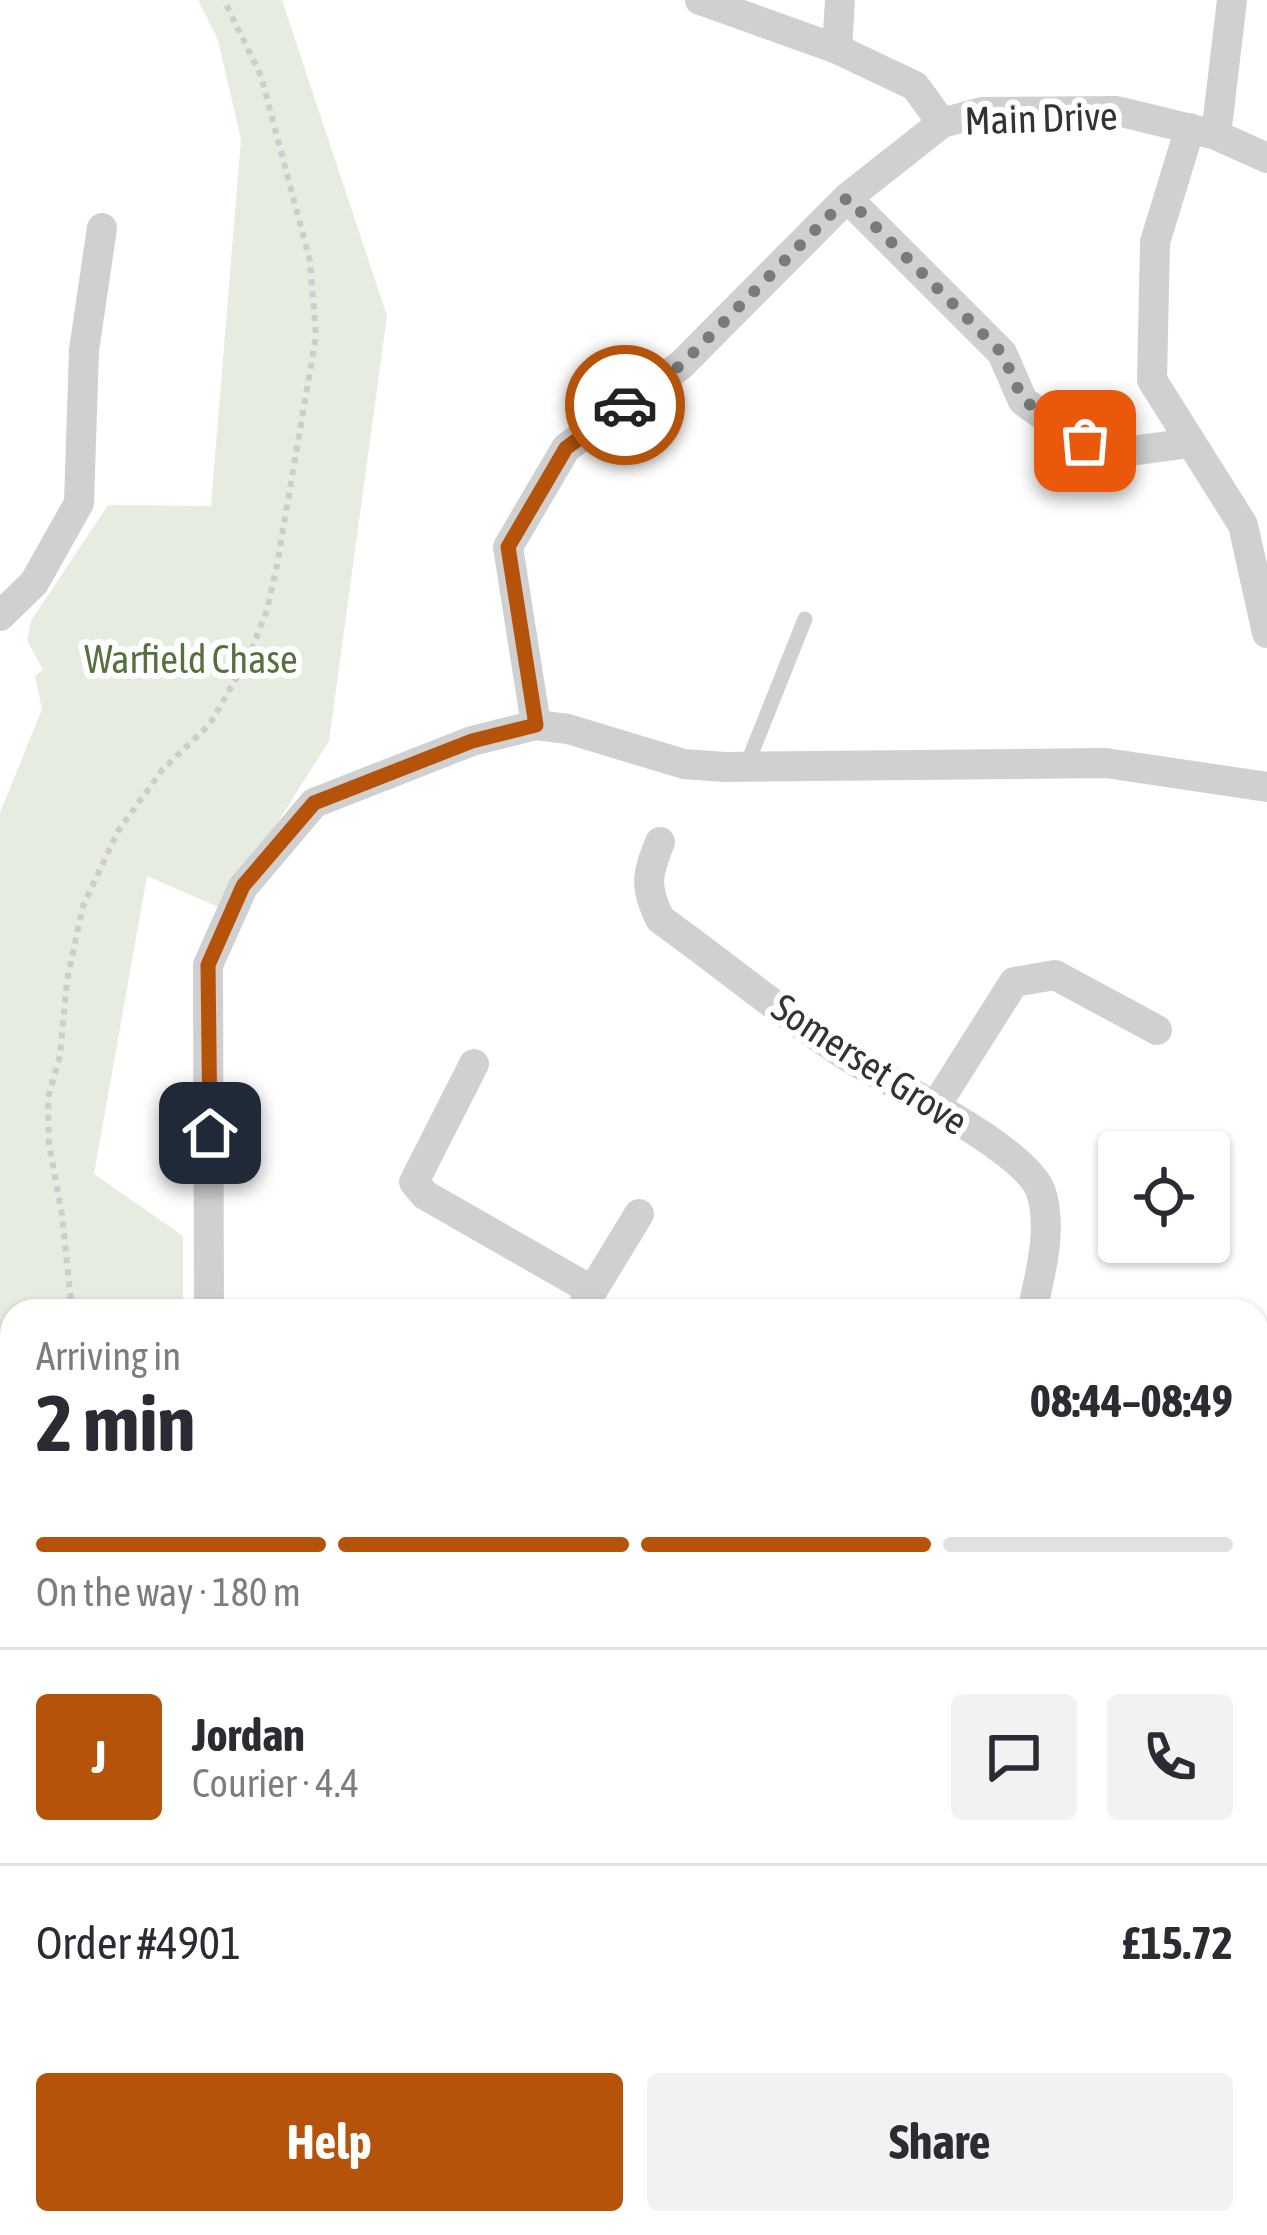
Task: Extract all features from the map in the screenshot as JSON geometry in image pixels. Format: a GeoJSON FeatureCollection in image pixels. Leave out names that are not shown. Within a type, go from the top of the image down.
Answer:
{"type":"FeatureCollection","features":[{"type":"Feature","properties":{"kind":"street","name":"Main Drive"},"geometry":{"type":"LineString","coordinates":[[700,0],[837,49],[915,86],[942,123],[982,112],[1117,111],[1203,132],[1267,158]]}},
{"type":"Feature","properties":{"kind":"street"},"geometry":{"type":"LineString","coordinates":[[837,49],[840,0]]}},
{"type":"Feature","properties":{"kind":"street"},"geometry":{"type":"LineString","coordinates":[[1232,0],[1203,132],[1155,242],[1152,380],[1243,525],[1267,634]]}},
{"type":"Feature","properties":{"kind":"street"},"geometry":{"type":"LineString","coordinates":[[536,725],[508,547],[566,448],[681,365],[847,198],[942,123]]}},
{"type":"Feature","properties":{"kind":"street"},"geometry":{"type":"LineString","coordinates":[[847,198],[1002,353],[1023,400],[1042,414],[1108,454],[1190,443]]}},
{"type":"Feature","properties":{"kind":"street"},"geometry":{"type":"LineString","coordinates":[[0,616],[34,583],[79,503],[84,350],[102,228]]}},
{"type":"Feature","properties":{"kind":"street"},"geometry":{"type":"LineString","coordinates":[[209,1299],[208,965],[243,886],[314,803],[472,741],[536,725],[568,728],[684,764],[1106,763],[1267,787]]}},
{"type":"Feature","properties":{"kind":"street","name":"Somerset Grove"},"geometry":{"type":"LineString","coordinates":[[660,842],[648,874],[660,919],[840,1052],[1025,1168],[1041,1189],[1045,1213],[1035,1299]]}},
{"type":"Feature","properties":{"kind":"street"},"geometry":{"type":"LineString","coordinates":[[934,1107],[1014,982],[1055,975],[1157,1030]]}},
{"type":"Feature","properties":{"kind":"street"},"geometry":{"type":"LineString","coordinates":[[474,1064],[413,1182],[424,1195],[583,1299]]}},
{"type":"Feature","properties":{"kind":"street"},"geometry":{"type":"LineString","coordinates":[[586,1299],[639,1214]]}},
{"type":"Feature","properties":{"kind":"lane"},"geometry":{"type":"LineString","coordinates":[[746,767],[806,620]]}},
{"type":"Feature","properties":{"kind":"path"},"geometry":{"type":"LineString","coordinates":[[71,1299],[47,1098],[60,1056],[67,980],[83,906],[118,831],[163,770],[210,724],[250,654],[277,565],[316,336],[310,261],[261,76],[224,0]]}},
{"type":"Feature","properties":{"kind":"green space","name":"Warfield Chase"},"geometry":{"type":"Polygon","coordinates":[[[198,0],[282,0],[387,316],[329,741],[223,909],[147,876],[94,1174],[183,1236],[183,1299],[0,1299],[0,813],[42,709],[35,676],[43,670],[27,640],[31,621],[108,505],[211,506],[241,139],[218,40],[198,0]]]}},
{"type":"Feature","properties":{"kind":"way so far"},"geometry":{"type":"LineString","coordinates":[[625,405],[681,365],[847,198],[1002,353],[1023,400],[1085,441]]}},
{"type":"Feature","properties":{"kind":"route"},"geometry":{"type":"LineString","coordinates":[[210,1133],[208,965],[243,886],[314,803],[472,741],[536,725],[508,547],[566,448],[625,405]]}}]}
